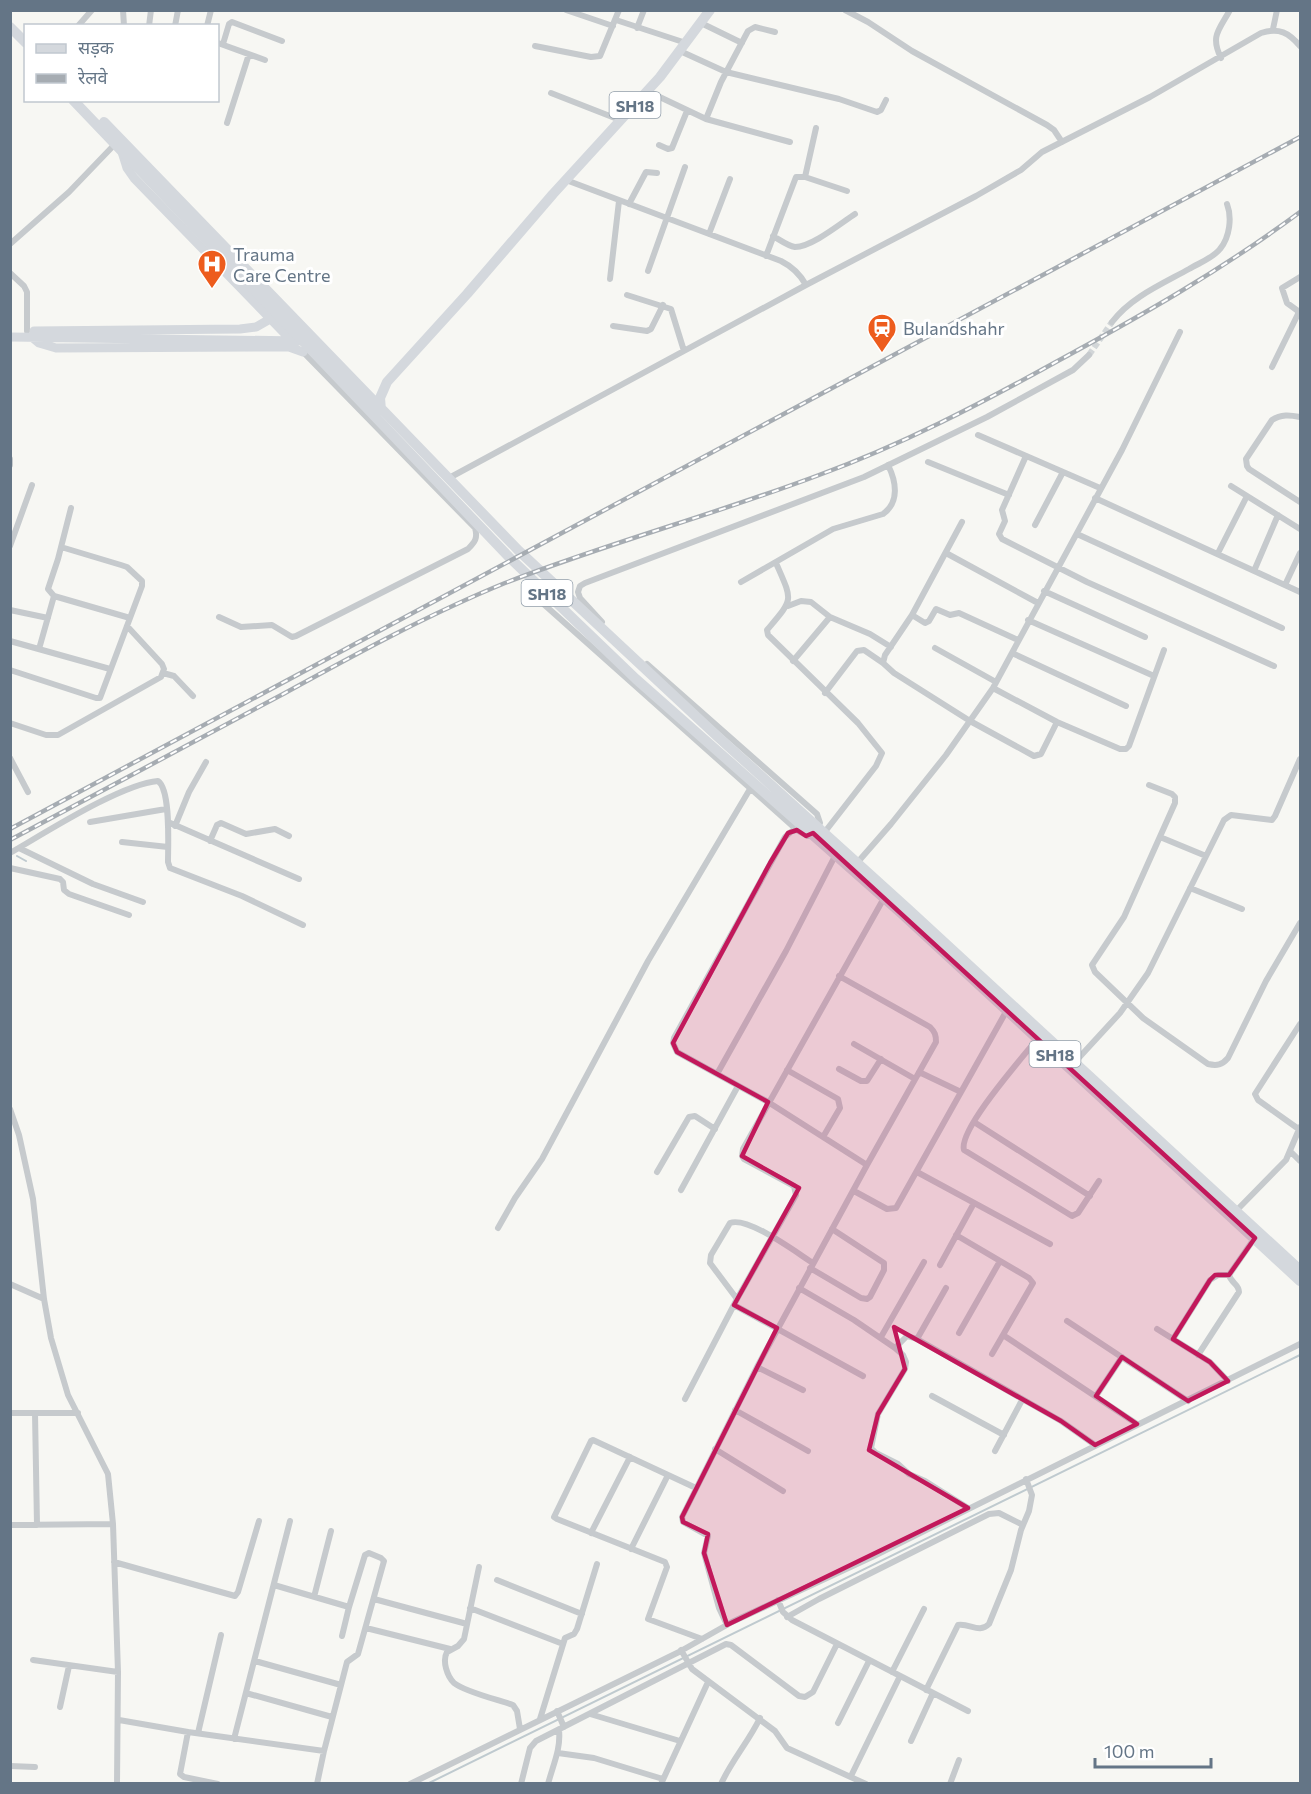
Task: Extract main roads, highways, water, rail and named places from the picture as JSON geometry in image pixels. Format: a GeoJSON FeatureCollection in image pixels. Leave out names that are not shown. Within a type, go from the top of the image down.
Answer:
{"type":"FeatureCollection","features":[{"type":"Feature","properties":{"kind":"main road","name":"SH18"},"geometry":{"type":"LineString","coordinates":[[710,10],[683,47],[621,121],[387,382],[380,398],[381,410],[519,551],[836,854],[1300,1281]]}},
{"type":"Feature","properties":{"kind":"main road"},"geometry":{"type":"LineString","coordinates":[[10,27],[24,41]]}},
{"type":"Feature","properties":{"kind":"main road"},"geometry":{"type":"LineString","coordinates":[[10,36],[24,50]]}},
{"type":"Feature","properties":{"kind":"main road"},"geometry":{"type":"LineString","coordinates":[[75,102],[381,410]]}},
{"type":"Feature","properties":{"kind":"main road"},"geometry":{"type":"LineString","coordinates":[[85,102],[120,145]]}},
{"type":"Feature","properties":{"kind":"main road","name":"SH18"},"geometry":{"type":"LineString","coordinates":[[120,145],[302,347],[508,557],[636,679],[812,830],[857,863],[1300,1270]]}},
{"type":"Feature","properties":{"kind":"waterway"},"geometry":{"type":"LineString","coordinates":[[17,856],[26,861]]}},
{"type":"Feature","properties":{"kind":"waterway"},"geometry":{"type":"LineString","coordinates":[[427,1784],[1300,1355]]}},
{"type":"Feature","properties":{"kind":"tunnel"},"geometry":{"type":"LineString","coordinates":[[1089,355],[1112,322]]}},
{"type":"Feature","properties":{"kind":"railway"},"geometry":{"type":"LineString","coordinates":[[10,829],[1300,137]]}},
{"type":"Feature","properties":{"kind":"railway"},"geometry":{"type":"LineString","coordinates":[[10,840],[366,649],[477,595],[583,555],[819,475],[939,424],[1149,310],[1241,254],[1300,212]]}},
{"type":"Feature","properties":{"kind":"place","name":"Trauma Care Centre"},"geometry":{"type":"Point","coordinates":[212,290]}},
{"type":"Feature","properties":{"kind":"place","name":"Bulandshahr"},"geometry":{"type":"Point","coordinates":[882,354]}}]}
